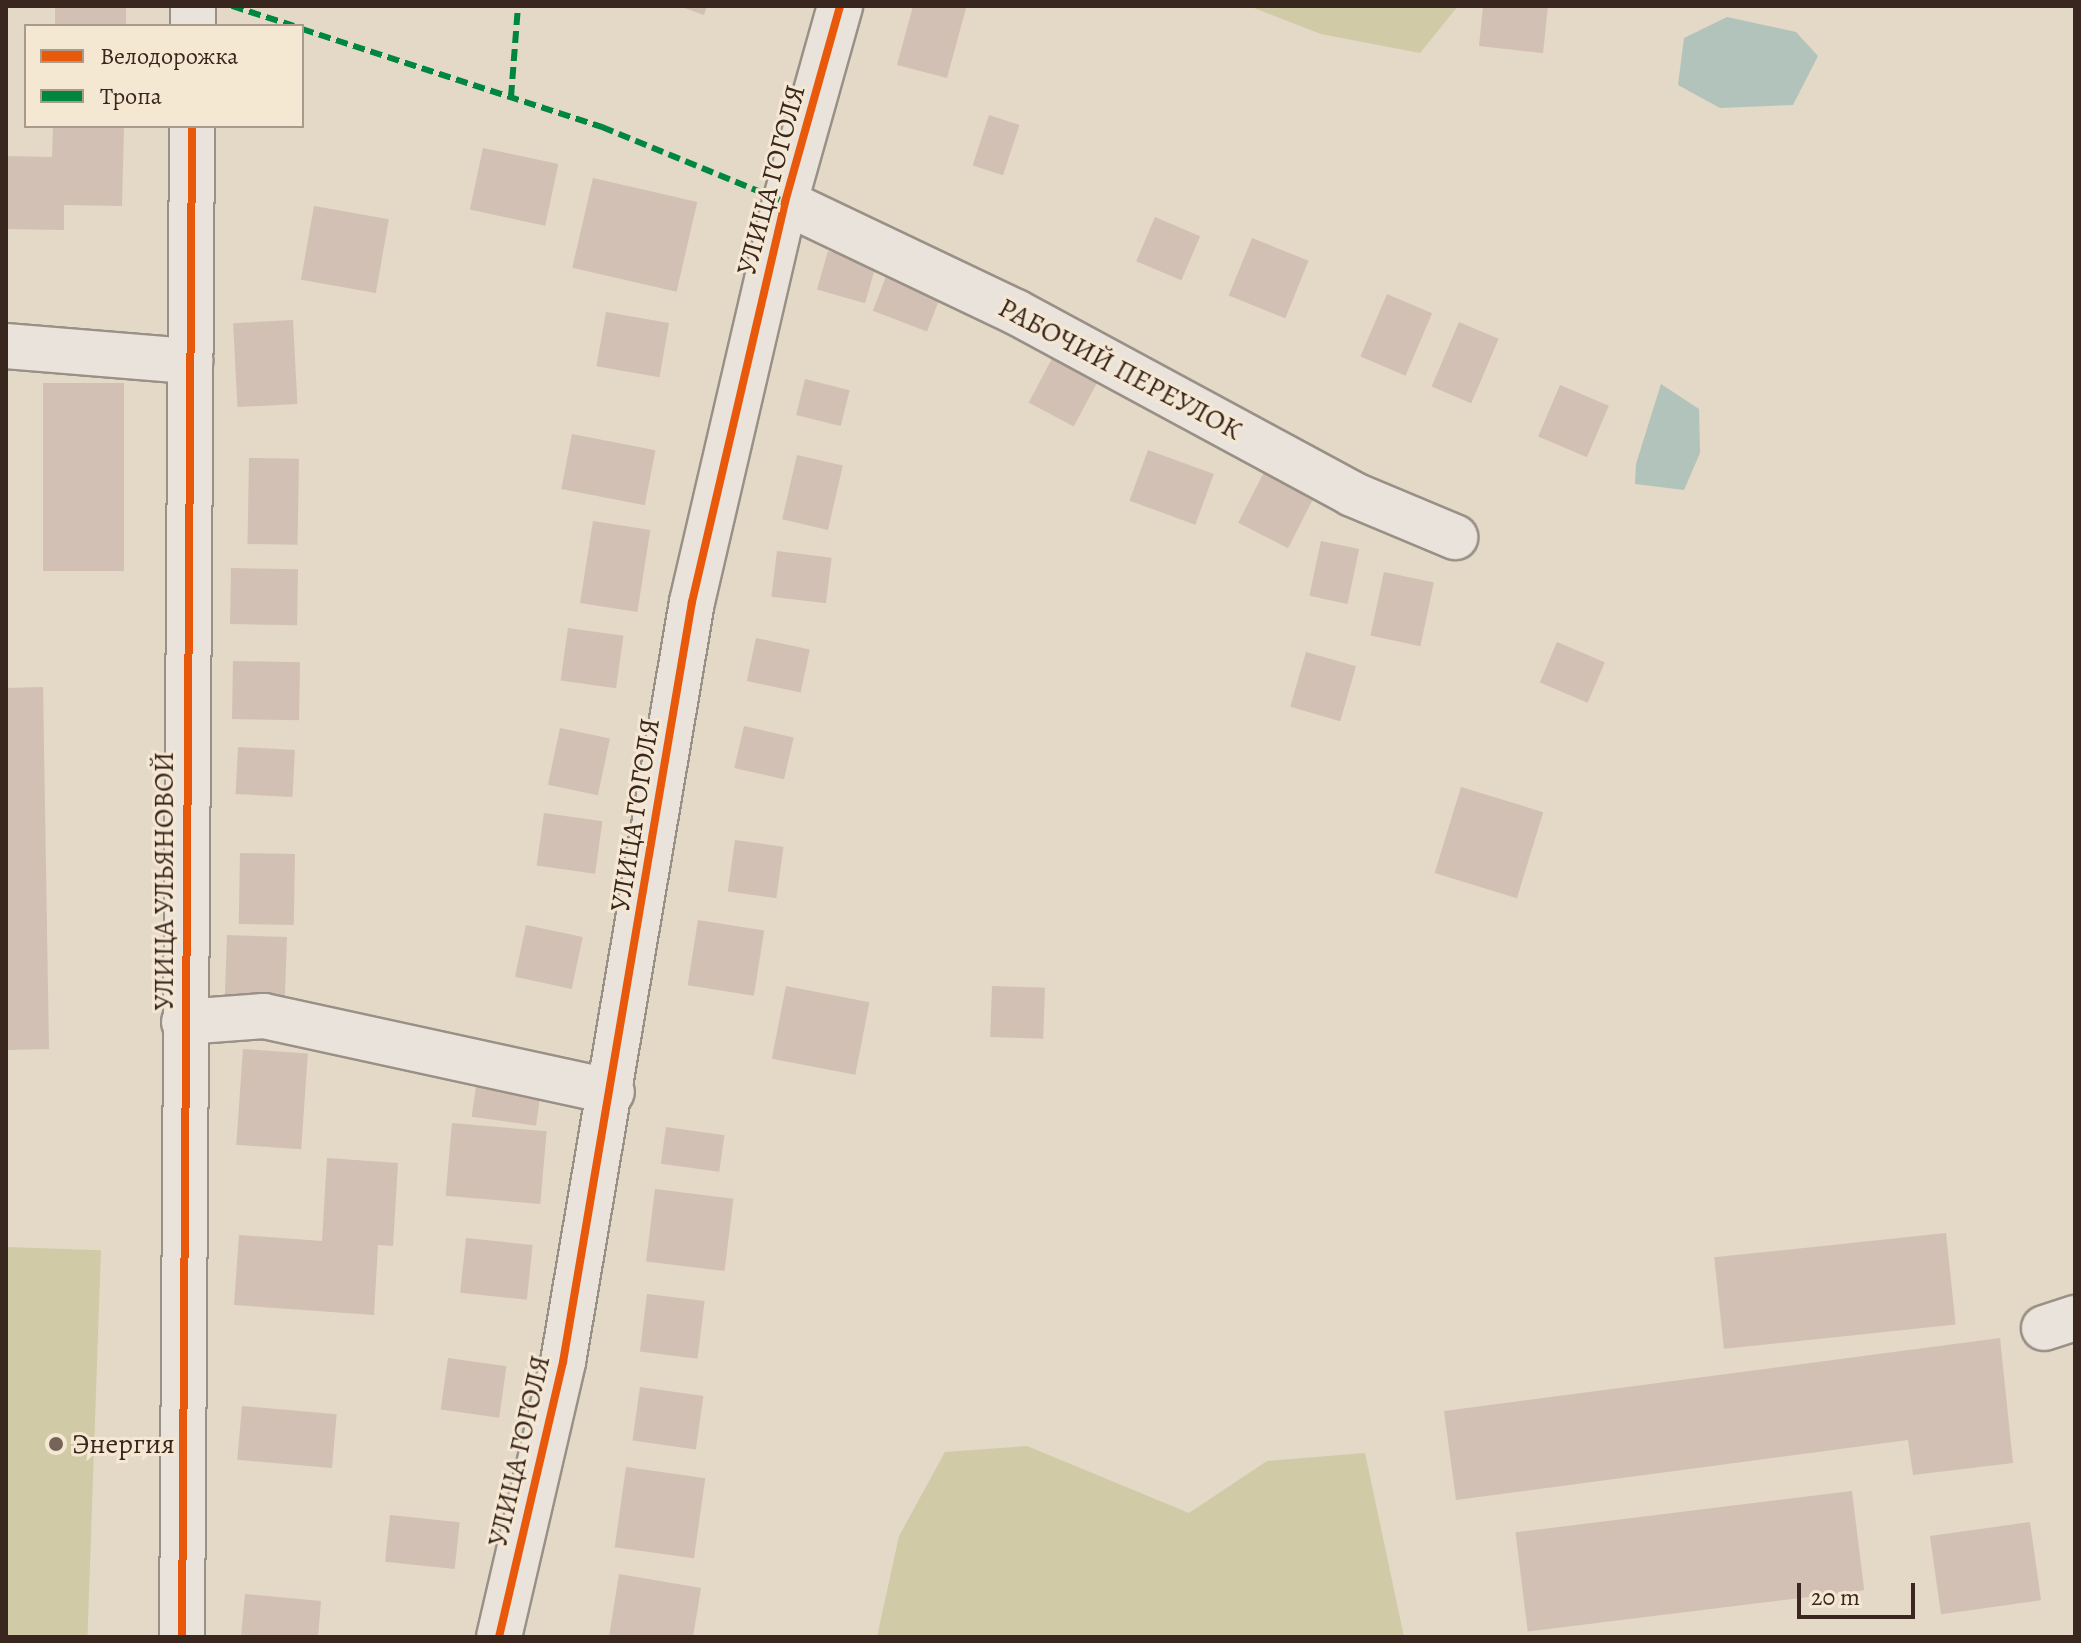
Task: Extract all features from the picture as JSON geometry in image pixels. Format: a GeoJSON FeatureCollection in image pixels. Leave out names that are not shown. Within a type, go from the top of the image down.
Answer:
{"type":"FeatureCollection","features":[{"type":"Feature","properties":{"kind":"street","name":"УЛИЦА ГОГОЛЯ"},"geometry":{"type":"LineString","coordinates":[[499,1637],[563,1362],[612,1092],[692,602],[785,202],[840,6]]}},
{"type":"Feature","properties":{"kind":"street","name":"УЛИЦА УЛЬЯНОВОЙ"},"geometry":{"type":"LineString","coordinates":[[182,1637],[192,128]]}},
{"type":"Feature","properties":{"kind":"street","name":"РАБОЧИЙ ПЕРЕУЛОК"},"geometry":{"type":"LineString","coordinates":[[785,202],[1016,312],[1352,494],[1455,537]]}},
{"type":"Feature","properties":{"kind":"street"},"geometry":{"type":"LineString","coordinates":[[6,346],[190,361]]}},
{"type":"Feature","properties":{"kind":"street"},"geometry":{"type":"LineString","coordinates":[[184,1022],[264,1016],[612,1092]]}},
{"type":"Feature","properties":{"kind":"shaded area"},"geometry":{"type":"Polygon","coordinates":[[[1249,6],[1458,6],[1420,53],[1321,34],[1249,6]]]}},
{"type":"Feature","properties":{"kind":"shaded area"},"geometry":{"type":"Polygon","coordinates":[[[1727,17],[1796,32],[1818,56],[1793,105],[1720,108],[1678,85],[1684,38],[1727,17]]]}},
{"type":"Feature","properties":{"kind":"shaded area"},"geometry":{"type":"Polygon","coordinates":[[[1661,384],[1699,409],[1700,453],[1684,490],[1635,484],[1636,464],[1661,384]]]}},
{"type":"Feature","properties":{"kind":"shaded area","name":"Энергия"},"geometry":{"type":"Polygon","coordinates":[[[6,1247],[101,1250],[87,1637],[6,1637],[6,1247]]]}},
{"type":"Feature","properties":{"kind":"shaded area"},"geometry":{"type":"Polygon","coordinates":[[[1027,1446],[1189,1513],[1267,1461],[1365,1453],[1404,1637],[877,1637],[899,1536],[945,1452],[1027,1446]]]}},
{"type":"Feature","properties":{"kind":"building"},"geometry":{"type":"Polygon","coordinates":[[[55,6],[126,6],[126,24],[55,24],[55,6]]]}},
{"type":"Feature","properties":{"kind":"building"},"geometry":{"type":"Polygon","coordinates":[[[679,6],[707,6],[704,15],[679,6]]]}},
{"type":"Feature","properties":{"kind":"building"},"geometry":{"type":"Polygon","coordinates":[[[913,6],[966,8],[947,78],[897,65],[913,6]]]}},
{"type":"Feature","properties":{"kind":"building"},"geometry":{"type":"Polygon","coordinates":[[[1483,6],[1548,6],[1543,53],[1479,46],[1483,6]]]}},
{"type":"Feature","properties":{"kind":"building"},"geometry":{"type":"Polygon","coordinates":[[[989,115],[1019,125],[1003,175],[973,165],[989,115]]]}},
{"type":"Feature","properties":{"kind":"building"},"geometry":{"type":"Polygon","coordinates":[[[53,128],[124,128],[122,206],[64,205],[64,230],[6,229],[6,156],[52,157],[53,128]]]}},
{"type":"Feature","properties":{"kind":"building"},"geometry":{"type":"Polygon","coordinates":[[[483,148],[558,164],[545,226],[470,210],[483,148]]]}},
{"type":"Feature","properties":{"kind":"building"},"geometry":{"type":"Polygon","coordinates":[[[593,178],[697,202],[677,292],[572,268],[593,178]]]}},
{"type":"Feature","properties":{"kind":"building"},"geometry":{"type":"Polygon","coordinates":[[[314,206],[389,219],[376,293],[301,280],[314,206]]]}},
{"type":"Feature","properties":{"kind":"building"},"geometry":{"type":"Polygon","coordinates":[[[1155,217],[1200,236],[1181,280],[1136,261],[1155,217]]]}},
{"type":"Feature","properties":{"kind":"building"},"geometry":{"type":"Polygon","coordinates":[[[1252,238],[1309,261],[1285,318],[1229,295],[1252,238]]]}},
{"type":"Feature","properties":{"kind":"building"},"geometry":{"type":"Polygon","coordinates":[[[828,251],[876,265],[865,303],[817,289],[828,251]]]}},
{"type":"Feature","properties":{"kind":"building"},"geometry":{"type":"Polygon","coordinates":[[[890,266],[944,287],[927,332],[873,311],[890,266]]]}},
{"type":"Feature","properties":{"kind":"building"},"geometry":{"type":"Polygon","coordinates":[[[1387,294],[1432,313],[1406,376],[1360,357],[1387,294]]]}},
{"type":"Feature","properties":{"kind":"building"},"geometry":{"type":"Polygon","coordinates":[[[606,312],[669,323],[659,377],[596,366],[606,312]]]}},
{"type":"Feature","properties":{"kind":"building"},"geometry":{"type":"Polygon","coordinates":[[[293,320],[297,404],[237,407],[233,323],[293,320]]]}},
{"type":"Feature","properties":{"kind":"building"},"geometry":{"type":"Polygon","coordinates":[[[1459,322],[1499,339],[1471,403],[1432,386],[1459,322]]]}},
{"type":"Feature","properties":{"kind":"building"},"geometry":{"type":"Polygon","coordinates":[[[1055,353],[1100,377],[1074,426],[1029,402],[1055,353]]]}},
{"type":"Feature","properties":{"kind":"building"},"geometry":{"type":"Polygon","coordinates":[[[805,379],[850,390],[841,426],[796,415],[805,379]]]}},
{"type":"Feature","properties":{"kind":"building"},"geometry":{"type":"Polygon","coordinates":[[[43,383],[124,383],[124,571],[43,571],[43,383]]]}},
{"type":"Feature","properties":{"kind":"building"},"geometry":{"type":"Polygon","coordinates":[[[1560,385],[1609,406],[1587,457],[1538,437],[1560,385]]]}},
{"type":"Feature","properties":{"kind":"building"},"geometry":{"type":"Polygon","coordinates":[[[572,434],[655,450],[645,505],[561,489],[572,434]]]}},
{"type":"Feature","properties":{"kind":"building"},"geometry":{"type":"Polygon","coordinates":[[[1148,450],[1214,474],[1195,525],[1130,501],[1148,450]]]}},
{"type":"Feature","properties":{"kind":"building"},"geometry":{"type":"Polygon","coordinates":[[[797,455],[843,466],[828,530],[782,519],[797,455]]]}},
{"type":"Feature","properties":{"kind":"building"},"geometry":{"type":"Polygon","coordinates":[[[249,458],[299,459],[297,545],[247,544],[249,458]]]}},
{"type":"Feature","properties":{"kind":"building"},"geometry":{"type":"Polygon","coordinates":[[[1264,472],[1314,497],[1288,548],[1238,523],[1264,472]]]}},
{"type":"Feature","properties":{"kind":"building"},"geometry":{"type":"Polygon","coordinates":[[[593,521],[650,530],[637,612],[580,603],[593,521]]]}},
{"type":"Feature","properties":{"kind":"building"},"geometry":{"type":"Polygon","coordinates":[[[1321,541],[1359,549],[1348,604],[1309,596],[1321,541]]]}},
{"type":"Feature","properties":{"kind":"building"},"geometry":{"type":"Polygon","coordinates":[[[777,551],[832,558],[826,603],[771,597],[777,551]]]}},
{"type":"Feature","properties":{"kind":"building"},"geometry":{"type":"Polygon","coordinates":[[[231,568],[298,569],[297,625],[230,624],[231,568]]]}},
{"type":"Feature","properties":{"kind":"building"},"geometry":{"type":"Polygon","coordinates":[[[1384,572],[1434,583],[1420,646],[1370,636],[1384,572]]]}},
{"type":"Feature","properties":{"kind":"building"},"geometry":{"type":"Polygon","coordinates":[[[568,628],[623,636],[616,688],[561,680],[568,628]]]}},
{"type":"Feature","properties":{"kind":"building"},"geometry":{"type":"Polygon","coordinates":[[[756,638],[810,649],[801,692],[747,681],[756,638]]]}},
{"type":"Feature","properties":{"kind":"building"},"geometry":{"type":"Polygon","coordinates":[[[1557,642],[1605,662],[1588,703],[1540,683],[1557,642]]]}},
{"type":"Feature","properties":{"kind":"building"},"geometry":{"type":"Polygon","coordinates":[[[1306,652],[1356,666],[1340,721],[1290,707],[1306,652]]]}},
{"type":"Feature","properties":{"kind":"building"},"geometry":{"type":"Polygon","coordinates":[[[233,661],[300,662],[299,720],[232,719],[233,661]]]}},
{"type":"Feature","properties":{"kind":"building"},"geometry":{"type":"Polygon","coordinates":[[[43,687],[49,1049],[6,1050],[6,688],[43,687]]]}},
{"type":"Feature","properties":{"kind":"building"},"geometry":{"type":"Polygon","coordinates":[[[744,726],[794,737],[784,779],[734,768],[744,726]]]}},
{"type":"Feature","properties":{"kind":"building"},"geometry":{"type":"Polygon","coordinates":[[[560,728],[610,739],[598,795],[548,785],[560,728]]]}},
{"type":"Feature","properties":{"kind":"building"},"geometry":{"type":"Polygon","coordinates":[[[238,747],[295,750],[292,797],[236,794],[238,747]]]}},
{"type":"Feature","properties":{"kind":"building"},"geometry":{"type":"Polygon","coordinates":[[[1461,787],[1543,812],[1517,898],[1435,873],[1461,787]]]}},
{"type":"Feature","properties":{"kind":"building"},"geometry":{"type":"Polygon","coordinates":[[[544,813],[602,821],[595,874],[537,865],[544,813]]]}},
{"type":"Feature","properties":{"kind":"building"},"geometry":{"type":"Polygon","coordinates":[[[735,840],[784,847],[776,898],[728,891],[735,840]]]}},
{"type":"Feature","properties":{"kind":"building"},"geometry":{"type":"Polygon","coordinates":[[[240,853],[295,854],[294,925],[239,924],[240,853]]]}},
{"type":"Feature","properties":{"kind":"building"},"geometry":{"type":"Polygon","coordinates":[[[698,920],[764,930],[754,996],[688,985],[698,920]]]}},
{"type":"Feature","properties":{"kind":"building"},"geometry":{"type":"Polygon","coordinates":[[[526,925],[583,937],[572,989],[515,977],[526,925]]]}},
{"type":"Feature","properties":{"kind":"building"},"geometry":{"type":"Polygon","coordinates":[[[227,935],[287,937],[285,1002],[225,1000],[227,935]]]}},
{"type":"Feature","properties":{"kind":"building"},"geometry":{"type":"Polygon","coordinates":[[[786,986],[869,1002],[855,1075],[772,1059],[786,986]]]}},
{"type":"Feature","properties":{"kind":"building"},"geometry":{"type":"Polygon","coordinates":[[[992,986],[1045,988],[1043,1039],[990,1037],[992,986]]]}},
{"type":"Feature","properties":{"kind":"building"},"geometry":{"type":"Polygon","coordinates":[[[243,1049],[308,1054],[301,1149],[236,1145],[243,1049]]]}},
{"type":"Feature","properties":{"kind":"building"},"geometry":{"type":"Polygon","coordinates":[[[476,1086],[540,1095],[536,1126],[472,1117],[476,1086]]]}},
{"type":"Feature","properties":{"kind":"building"},"geometry":{"type":"Polygon","coordinates":[[[452,1123],[547,1131],[540,1204],[446,1196],[452,1123]]]}},
{"type":"Feature","properties":{"kind":"building"},"geometry":{"type":"Polygon","coordinates":[[[666,1127],[724,1135],[719,1172],[661,1164],[666,1127]]]}},
{"type":"Feature","properties":{"kind":"building"},"geometry":{"type":"Polygon","coordinates":[[[327,1158],[398,1163],[393,1246],[378,1245],[374,1315],[234,1305],[239,1235],[322,1241],[327,1158]]]}},
{"type":"Feature","properties":{"kind":"building"},"geometry":{"type":"Polygon","coordinates":[[[655,1189],[733,1199],[725,1271],[646,1261],[655,1189]]]}},
{"type":"Feature","properties":{"kind":"building"},"geometry":{"type":"Polygon","coordinates":[[[1946,1233],[1956,1324],[1724,1349],[1714,1257],[1946,1233]]]}},
{"type":"Feature","properties":{"kind":"building"},"geometry":{"type":"Polygon","coordinates":[[[466,1238],[533,1245],[527,1300],[460,1293],[466,1238]]]}},
{"type":"Feature","properties":{"kind":"building"},"geometry":{"type":"Polygon","coordinates":[[[647,1294],[705,1301],[697,1359],[640,1352],[647,1294]]]}},
{"type":"Feature","properties":{"kind":"building"},"geometry":{"type":"Polygon","coordinates":[[[2000,1338],[2013,1463],[1913,1475],[1908,1440],[1456,1500],[1444,1411],[2000,1338]]]}},
{"type":"Feature","properties":{"kind":"building"},"geometry":{"type":"Polygon","coordinates":[[[448,1358],[506,1366],[499,1418],[441,1409],[448,1358]]]}},
{"type":"Feature","properties":{"kind":"building"},"geometry":{"type":"Polygon","coordinates":[[[640,1387],[703,1396],[696,1449],[632,1440],[640,1387]]]}},
{"type":"Feature","properties":{"kind":"building"},"geometry":{"type":"Polygon","coordinates":[[[242,1406],[337,1414],[332,1468],[237,1460],[242,1406]]]}},
{"type":"Feature","properties":{"kind":"building"},"geometry":{"type":"Polygon","coordinates":[[[626,1467],[705,1478],[694,1558],[615,1547],[626,1467]]]}},
{"type":"Feature","properties":{"kind":"building"},"geometry":{"type":"Polygon","coordinates":[[[1852,1491],[1864,1590],[1528,1632],[1516,1532],[1852,1491]]]}},
{"type":"Feature","properties":{"kind":"building"},"geometry":{"type":"Polygon","coordinates":[[[390,1515],[460,1522],[455,1569],[385,1562],[390,1515]]]}},
{"type":"Feature","properties":{"kind":"building"},"geometry":{"type":"Polygon","coordinates":[[[2030,1522],[2041,1600],[1941,1614],[1930,1536],[2030,1522]]]}},
{"type":"Feature","properties":{"kind":"building"},"geometry":{"type":"Polygon","coordinates":[[[619,1574],[701,1588],[693,1637],[609,1637],[619,1574]]]}},
{"type":"Feature","properties":{"kind":"building"},"geometry":{"type":"Polygon","coordinates":[[[245,1594],[321,1601],[318,1637],[241,1637],[245,1594]]]}},
{"type":"Feature","properties":{"kind":"marked path"},"geometry":{"type":"LineString","coordinates":[[232,6],[288,24]]}},
{"type":"Feature","properties":{"kind":"marked path"},"geometry":{"type":"LineString","coordinates":[[511,97],[518,6]]}},
{"type":"Feature","properties":{"kind":"marked path"},"geometry":{"type":"LineString","coordinates":[[304,30],[602,127],[785,202]]}},
{"type":"Feature","properties":{"kind":"cycle path"},"geometry":{"type":"LineString","coordinates":[[499,1637],[563,1362],[692,602],[785,202],[840,6]]}},
{"type":"Feature","properties":{"kind":"cycle path"},"geometry":{"type":"LineString","coordinates":[[182,1637],[192,128]]}},
{"type":"Feature","properties":{"kind":"place","name":"Энергия"},"geometry":{"type":"Point","coordinates":[56,1444]}}]}
